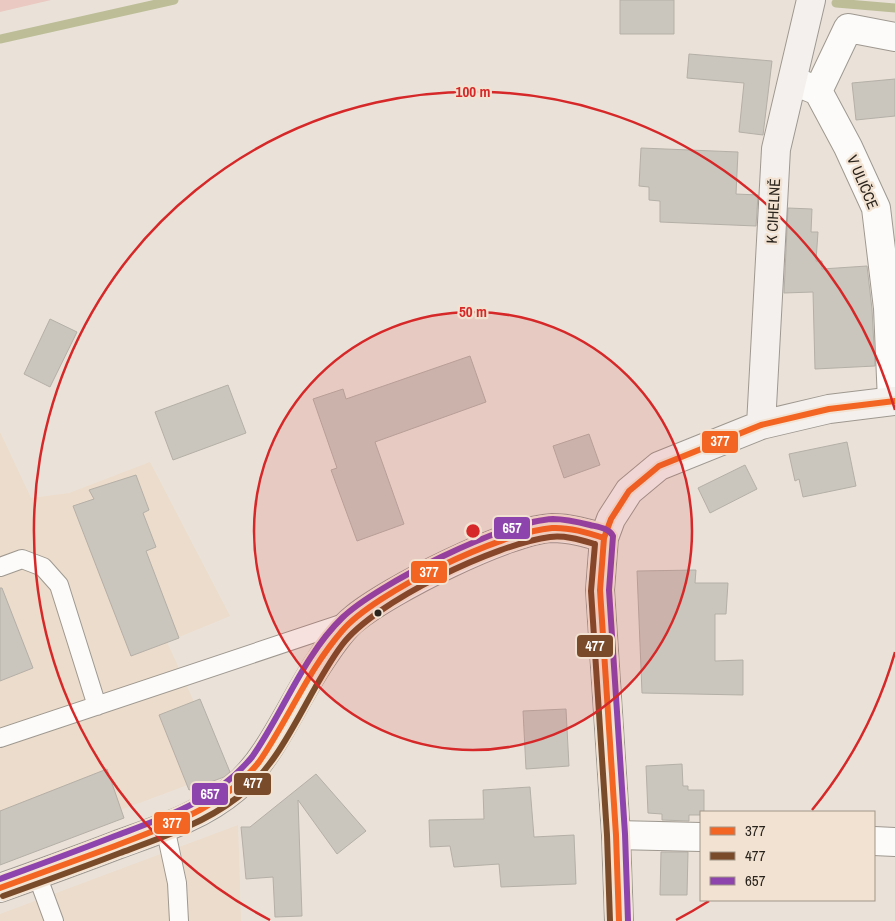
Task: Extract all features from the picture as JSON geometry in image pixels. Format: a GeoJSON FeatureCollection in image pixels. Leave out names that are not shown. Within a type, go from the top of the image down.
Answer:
{"type":"FeatureCollection","features":[{"type":"Feature","properties":{"kind":"street","name":"K CIHELNĚ"},"geometry":{"type":"LineString","coordinates":[[761,425],[776,149],[811,0]]}},
{"type":"Feature","properties":{"kind":"street"},"geometry":{"type":"LineString","coordinates":[[791,80],[818,91],[848,28],[895,37]]}},
{"type":"Feature","properties":{"kind":"street","name":"V ULIČCE"},"geometry":{"type":"LineString","coordinates":[[818,91],[848,147],[876,208],[888,308],[894,401]]}},
{"type":"Feature","properties":{"kind":"street"},"geometry":{"type":"LineString","coordinates":[[619,921],[616,835],[600,590],[604,538],[622,500],[648,474],[659,466],[761,425],[829,409],[894,401]]}},
{"type":"Feature","properties":{"kind":"street"},"geometry":{"type":"LineString","coordinates":[[0,888],[165,828],[200,813],[216,803],[237,787],[255,767],[318,666],[352,620],[380,600],[453,563],[511,538],[552,528],[574,530],[604,538]]}},
{"type":"Feature","properties":{"kind":"street"},"geometry":{"type":"LineString","coordinates":[[616,835],[700,837]]}},
{"type":"Feature","properties":{"kind":"street"},"geometry":{"type":"LineString","coordinates":[[875,841],[895,842]]}},
{"type":"Feature","properties":{"kind":"lane"},"geometry":{"type":"LineString","coordinates":[[0,567],[22,559],[43,567],[59,585],[97,706]]}},
{"type":"Feature","properties":{"kind":"lane"},"geometry":{"type":"LineString","coordinates":[[0,738],[352,620]]}},
{"type":"Feature","properties":{"kind":"lane"},"geometry":{"type":"LineString","coordinates":[[165,828],[177,883],[179,921]]}},
{"type":"Feature","properties":{"kind":"lane"},"geometry":{"type":"LineString","coordinates":[[37,874],[54,921]]}},
{"type":"Feature","properties":{"kind":"shaded area"},"geometry":{"type":"Polygon","coordinates":[[[0,0],[51,0],[0,12],[0,0]]]}},
{"type":"Feature","properties":{"kind":"shaded area"},"geometry":{"type":"Polygon","coordinates":[[[0,432],[31,498],[69,493],[150,462],[230,616],[167,642],[225,771],[0,855],[0,432]]]}},
{"type":"Feature","properties":{"kind":"shaded area"},"geometry":{"type":"Polygon","coordinates":[[[238,825],[241,921],[0,921],[0,914],[238,825]]]}},
{"type":"Feature","properties":{"kind":"building"},"geometry":{"type":"Polygon","coordinates":[[[620,0],[674,0],[674,34],[620,34],[620,0]]]}},
{"type":"Feature","properties":{"kind":"building"},"geometry":{"type":"Polygon","coordinates":[[[689,54],[772,61],[763,135],[739,132],[744,83],[687,78],[689,54]]]}},
{"type":"Feature","properties":{"kind":"building"},"geometry":{"type":"Polygon","coordinates":[[[895,79],[895,116],[856,120],[852,83],[895,79]]]}},
{"type":"Feature","properties":{"kind":"building"},"geometry":{"type":"Polygon","coordinates":[[[641,148],[738,152],[736,194],[758,195],[756,226],[660,222],[660,201],[649,200],[649,187],[639,186],[641,148]]]}},
{"type":"Feature","properties":{"kind":"building"},"geometry":{"type":"Polygon","coordinates":[[[788,208],[812,209],[811,232],[818,232],[816,261],[822,261],[822,269],[867,266],[872,309],[875,366],[815,369],[813,292],[784,293],[788,208]]]}},
{"type":"Feature","properties":{"kind":"building"},"geometry":{"type":"Polygon","coordinates":[[[50,319],[77,332],[50,387],[24,374],[50,319]]]}},
{"type":"Feature","properties":{"kind":"building"},"geometry":{"type":"Polygon","coordinates":[[[470,356],[486,402],[375,442],[404,524],[357,541],[331,470],[337,468],[313,399],[343,389],[346,399],[470,356]]]}},
{"type":"Feature","properties":{"kind":"building"},"geometry":{"type":"Polygon","coordinates":[[[228,385],[246,433],[173,460],[155,412],[228,385]]]}},
{"type":"Feature","properties":{"kind":"building"},"geometry":{"type":"Polygon","coordinates":[[[589,434],[600,465],[564,478],[553,446],[589,434]]]}},
{"type":"Feature","properties":{"kind":"building"},"geometry":{"type":"Polygon","coordinates":[[[847,442],[856,486],[803,497],[799,479],[795,481],[789,454],[847,442]]]}},
{"type":"Feature","properties":{"kind":"building"},"geometry":{"type":"Polygon","coordinates":[[[745,465],[757,489],[710,513],[698,488],[745,465]]]}},
{"type":"Feature","properties":{"kind":"building"},"geometry":{"type":"Polygon","coordinates":[[[136,475],[149,510],[143,513],[156,547],[146,551],[179,638],[131,656],[73,506],[94,499],[89,490],[136,475]]]}},
{"type":"Feature","properties":{"kind":"building"},"geometry":{"type":"Polygon","coordinates":[[[696,570],[695,583],[728,583],[726,614],[715,614],[715,661],[743,660],[743,695],[642,693],[637,571],[696,570]]]}},
{"type":"Feature","properties":{"kind":"building"},"geometry":{"type":"Polygon","coordinates":[[[0,588],[2,588],[33,668],[0,681],[0,588]]]}},
{"type":"Feature","properties":{"kind":"building"},"geometry":{"type":"Polygon","coordinates":[[[200,699],[230,772],[224,777],[189,790],[159,715],[200,699]]]}},
{"type":"Feature","properties":{"kind":"building"},"geometry":{"type":"Polygon","coordinates":[[[566,709],[569,766],[526,769],[523,711],[566,709]]]}},
{"type":"Feature","properties":{"kind":"building"},"geometry":{"type":"Polygon","coordinates":[[[682,764],[683,786],[688,786],[688,790],[704,790],[704,811],[700,811],[700,815],[689,815],[689,821],[662,820],[662,814],[648,813],[646,766],[682,764]]]}},
{"type":"Feature","properties":{"kind":"building"},"geometry":{"type":"Polygon","coordinates":[[[107,769],[124,818],[0,865],[0,811],[107,769]]]}},
{"type":"Feature","properties":{"kind":"building"},"geometry":{"type":"Polygon","coordinates":[[[316,774],[366,831],[337,854],[298,800],[302,916],[275,917],[273,877],[246,879],[241,827],[250,827],[316,774]]]}},
{"type":"Feature","properties":{"kind":"building"},"geometry":{"type":"Polygon","coordinates":[[[530,787],[534,837],[574,835],[576,884],[501,887],[499,864],[454,867],[450,846],[430,847],[429,820],[484,819],[483,790],[530,787]]]}},
{"type":"Feature","properties":{"kind":"building"},"geometry":{"type":"Polygon","coordinates":[[[661,852],[688,852],[687,895],[660,895],[661,852]]]}},
{"type":"Feature","properties":{"kind":"waterway"},"geometry":{"type":"LineString","coordinates":[[0,39],[174,0]]}},
{"type":"Feature","properties":{"kind":"waterway"},"geometry":{"type":"LineString","coordinates":[[836,3],[895,8]]}},
{"type":"Feature","properties":{"kind":"transit line","name":"377"},"geometry":{"type":"LineString","coordinates":[[619,921],[616,835],[600,590],[604,538],[611,519],[629,491],[659,466],[761,425],[829,409],[895,401]]}},
{"type":"Feature","properties":{"kind":"transit line","name":"657"},"geometry":{"type":"LineString","coordinates":[[0,879],[153,822],[206,796],[223,785],[252,757],[316,650],[342,618],[359,604],[411,572],[474,542],[531,522],[558,519],[600,527],[609,531],[613,536],[609,590],[625,834],[628,921]]}},
{"type":"Feature","properties":{"kind":"transit line","name":"377"},"geometry":{"type":"LineString","coordinates":[[0,888],[174,823],[211,804],[228,792],[259,762],[308,679],[342,631],[358,616],[410,582],[472,552],[502,540],[530,532],[565,528],[604,538]]}},
{"type":"Feature","properties":{"kind":"transit line","name":"477"},"geometry":{"type":"LineString","coordinates":[[3,896],[166,836],[196,823],[225,807],[255,782],[269,764],[283,745],[329,664],[342,645],[358,628],[408,593],[469,563],[527,542],[550,537],[561,537],[595,544],[591,591],[607,835],[610,921]]}}]}
